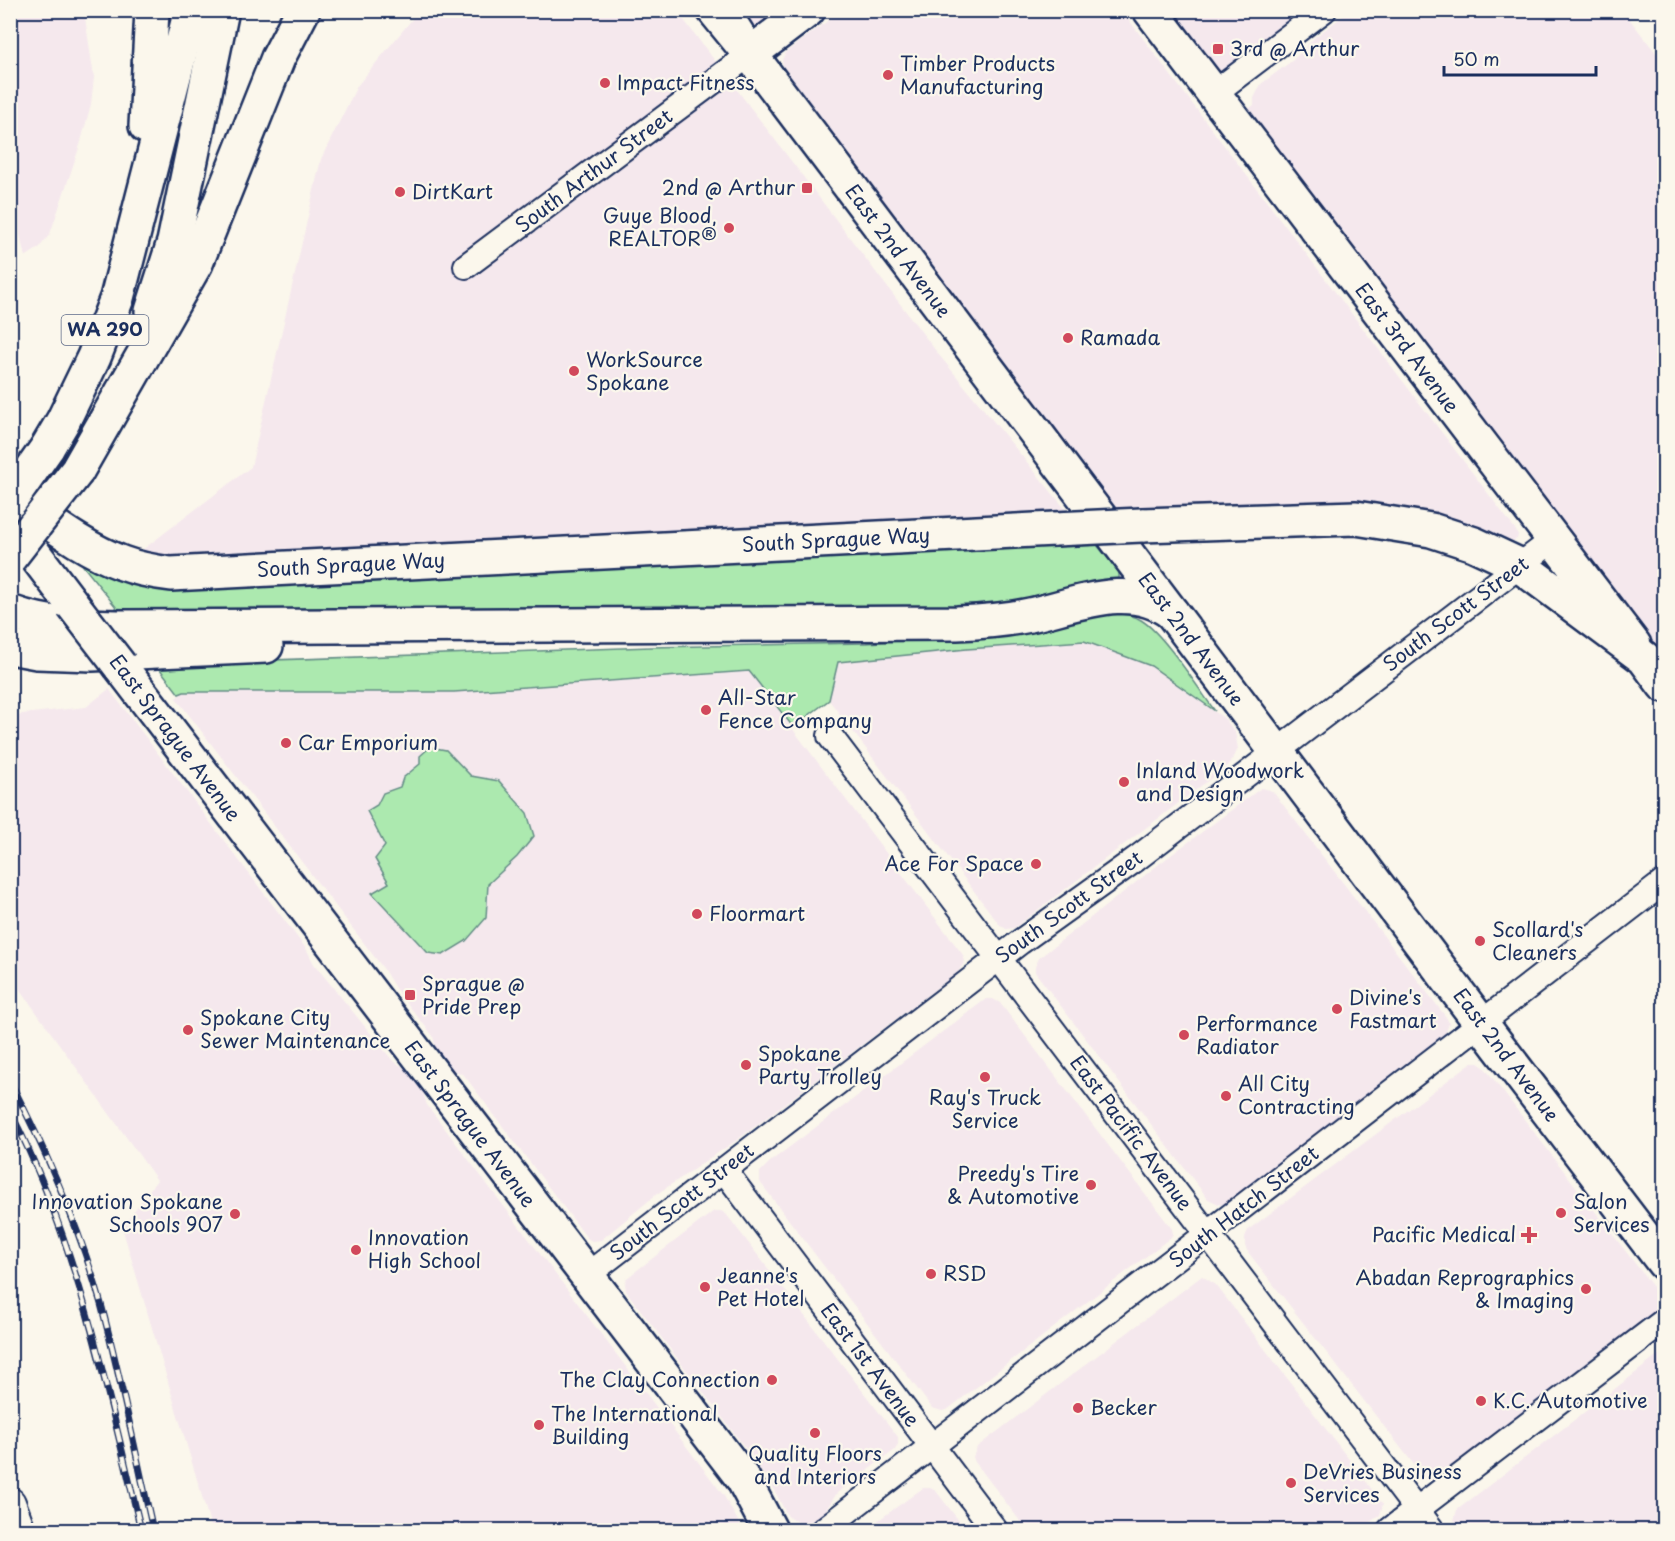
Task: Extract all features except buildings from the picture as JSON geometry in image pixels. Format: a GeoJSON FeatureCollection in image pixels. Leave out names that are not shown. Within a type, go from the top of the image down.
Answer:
{"type":"FeatureCollection","features":[{"type":"Feature","properties":{"kind":"main road"},"geometry":{"type":"LineString","coordinates":[[141,203],[153,10]]}},
{"type":"Feature","properties":{"kind":"main road"},"geometry":{"type":"LineString","coordinates":[[163,116],[178,10]]}},
{"type":"Feature","properties":{"kind":"main road"},"geometry":{"type":"LineString","coordinates":[[141,203],[191,10]]}},
{"type":"Feature","properties":{"kind":"main road"},"geometry":{"type":"LineString","coordinates":[[130,378],[174,242],[222,10]]}},
{"type":"Feature","properties":{"kind":"main road"},"geometry":{"type":"LineString","coordinates":[[278,58],[286,10]]}},
{"type":"Feature","properties":{"kind":"main road"},"geometry":{"type":"LineString","coordinates":[[10,557],[77,471],[196,263],[278,58],[303,10]]}},
{"type":"Feature","properties":{"kind":"main road"},"geometry":{"type":"LineString","coordinates":[[714,10],[750,54]]}},
{"type":"Feature","properties":{"kind":"main road","name":"East 2nd Avenue"},"geometry":{"type":"LineString","coordinates":[[724,10],[750,54],[1481,1024],[1665,1263]]}},
{"type":"Feature","properties":{"kind":"main road","name":"South Arthur Street"},"geometry":{"type":"LineString","coordinates":[[750,54],[807,10]]}},
{"type":"Feature","properties":{"kind":"main road","name":"East 3rd Avenue"},"geometry":{"type":"LineString","coordinates":[[1150,10],[1665,685]]}},
{"type":"Feature","properties":{"kind":"main road","name":"WA 290"},"geometry":{"type":"LineString","coordinates":[[10,501],[63,421],[94,357],[117,298],[141,203]]}},
{"type":"Feature","properties":{"kind":"main road","name":"South Sprague Way"},"geometry":{"type":"LineString","coordinates":[[10,495],[100,554],[122,564],[171,574],[1055,529],[1356,518],[1431,530],[1474,544],[1520,565],[1644,658]]}},
{"type":"Feature","properties":{"kind":"main road","name":"East Sprague Avenue"},"geometry":{"type":"LineString","coordinates":[[10,522],[742,1479],[770,1530]]}},
{"type":"Feature","properties":{"kind":"main road"},"geometry":{"type":"LineString","coordinates":[[10,612],[44,622],[80,627],[981,622],[1009,619],[1120,596],[1150,600],[1172,613]]}},
{"type":"Feature","properties":{"kind":"main road"},"geometry":{"type":"LineString","coordinates":[[10,647],[37,652],[92,654],[203,650],[292,644],[370,624]]}},
{"type":"Feature","properties":{"kind":"street"},"geometry":{"type":"LineString","coordinates":[[1214,94],[1324,10]]}},
{"type":"Feature","properties":{"kind":"street","name":"South Arthur Street"},"geometry":{"type":"LineString","coordinates":[[466,266],[750,54]]}},
{"type":"Feature","properties":{"kind":"street","name":"South Scott Street"},"geometry":{"type":"LineString","coordinates":[[586,1276],[998,959],[1136,859],[1553,540]]}},
{"type":"Feature","properties":{"kind":"street","name":"East Pacific Avenue"},"geometry":{"type":"LineString","coordinates":[[830,735],[1432,1530]]}},
{"type":"Feature","properties":{"kind":"street","name":"South Hatch Street"},"geometry":{"type":"LineString","coordinates":[[823,1530],[1665,882]]}},
{"type":"Feature","properties":{"kind":"street","name":"East 1st Avenue"},"geometry":{"type":"LineString","coordinates":[[724,1170],[995,1530]]}},
{"type":"Feature","properties":{"kind":"street"},"geometry":{"type":"LineString","coordinates":[[1390,1530],[1665,1321]]}},
{"type":"Feature","properties":{"kind":"street"},"geometry":{"type":"LineString","coordinates":[[10,1503],[20,1530]]}},
{"type":"Feature","properties":{"kind":"shaded area"},"geometry":{"type":"Polygon","coordinates":[[[11,10],[84,11],[94,77],[91,104],[80,145],[50,234],[39,248],[25,257],[18,227],[11,213],[11,10]]]}},
{"type":"Feature","properties":{"kind":"shaded area"},"geometry":{"type":"Polygon","coordinates":[[[1351,10],[1623,11],[1664,63],[1664,656],[1248,109],[1254,105],[1254,98],[1261,84],[1293,60],[1315,37],[1351,10]]]}},
{"type":"Feature","properties":{"kind":"shaded area"},"geometry":{"type":"Polygon","coordinates":[[[419,11],[677,11],[939,355],[1067,511],[133,557],[251,467],[321,159],[357,86],[419,11]]]}},
{"type":"Feature","properties":{"kind":"shaded area"},"geometry":{"type":"Polygon","coordinates":[[[742,11],[783,11],[762,26],[756,27],[742,11]]]}},
{"type":"Feature","properties":{"kind":"shaded area"},"geometry":{"type":"Polygon","coordinates":[[[841,11],[1122,11],[1515,529],[1517,539],[1507,544],[1118,514],[783,66],[782,60],[786,52],[841,11]]]}},
{"type":"Feature","properties":{"kind":"shaded area"},"geometry":{"type":"Polygon","coordinates":[[[1173,11],[1304,11],[1221,73],[1173,11]]]}},
{"type":"Feature","properties":{"kind":"shaded area"},"geometry":{"type":"Polygon","coordinates":[[[1084,641],[1151,666],[1225,719],[1235,732],[1238,749],[1230,764],[1014,928],[1006,929],[999,924],[829,700],[838,662],[967,649],[1084,641]]]}},
{"type":"Feature","properties":{"kind":"shaded area"},"geometry":{"type":"Polygon","coordinates":[[[749,671],[963,955],[964,963],[958,972],[737,1140],[657,1194],[601,1240],[592,1241],[587,1238],[464,1075],[447,1067],[437,1054],[433,1036],[176,698],[183,692],[454,692],[749,671]]]}},
{"type":"Feature","properties":{"kind":"shaded area"},"geometry":{"type":"Polygon","coordinates":[[[109,689],[307,950],[314,964],[393,1061],[408,1070],[420,1084],[427,1105],[724,1496],[743,1530],[212,1530],[122,1227],[157,1180],[11,977],[10,723],[22,714],[86,707],[109,689]]]}},
{"type":"Feature","properties":{"kind":"shaded area"},"geometry":{"type":"Polygon","coordinates":[[[1261,788],[1274,793],[1449,1023],[1445,1035],[1230,1203],[1221,1205],[1208,1199],[1035,972],[1035,967],[1039,958],[1261,788]]]}},
{"type":"Feature","properties":{"kind":"shaded area"},"geometry":{"type":"Polygon","coordinates":[[[986,999],[993,999],[1000,1003],[1172,1229],[1173,1234],[947,1410],[942,1411],[932,1408],[760,1182],[760,1172],[771,1161],[986,999]]]}},
{"type":"Feature","properties":{"kind":"shaded area"},"geometry":{"type":"Polygon","coordinates":[[[1471,1063],[1478,1063],[1484,1067],[1660,1296],[1660,1303],[1657,1309],[1434,1480],[1426,1480],[1248,1252],[1245,1237],[1248,1230],[1471,1063]]]}},
{"type":"Feature","properties":{"kind":"shaded area"},"geometry":{"type":"Polygon","coordinates":[[[714,1211],[726,1214],[898,1437],[895,1450],[837,1493],[822,1516],[814,1520],[802,1523],[787,1515],[777,1495],[750,1454],[626,1291],[627,1278],[714,1211]]]}},
{"type":"Feature","properties":{"kind":"shaded area"},"geometry":{"type":"Polygon","coordinates":[[[1202,1276],[1216,1285],[1383,1504],[1380,1515],[1359,1530],[1027,1530],[975,1462],[973,1457],[977,1447],[1202,1276]]]}},
{"type":"Feature","properties":{"kind":"shaded area"},"geometry":{"type":"Polygon","coordinates":[[[1664,1351],[1664,1530],[1462,1530],[1454,1520],[1457,1510],[1664,1351]]]}},
{"type":"Feature","properties":{"kind":"shaded area"},"geometry":{"type":"Polygon","coordinates":[[[923,1488],[936,1491],[966,1530],[865,1530],[923,1488]]]}},
{"type":"Feature","properties":{"kind":"green space"},"geometry":{"type":"Polygon","coordinates":[[[1097,545],[1119,572],[1119,580],[1113,585],[1003,612],[124,617],[76,557],[97,562],[749,559],[1097,545]]]}},
{"type":"Feature","properties":{"kind":"green space"},"geometry":{"type":"Polygon","coordinates":[[[1109,613],[1133,616],[1150,627],[1170,648],[1215,711],[1151,666],[1084,641],[967,649],[838,662],[829,700],[793,727],[749,671],[454,692],[184,692],[179,694],[156,664],[651,647],[866,643],[1017,634],[1109,613]]]}},
{"type":"Feature","properties":{"kind":"green space"},"geometry":{"type":"Polygon","coordinates":[[[430,747],[446,750],[471,776],[499,781],[527,813],[534,836],[517,857],[488,884],[486,918],[466,941],[443,955],[428,953],[372,893],[389,883],[375,859],[385,846],[367,811],[377,805],[383,793],[400,787],[403,778],[420,764],[420,756],[430,747]]]}},
{"type":"Feature","properties":{"kind":"railway"},"geometry":{"type":"LineString","coordinates":[[10,1081],[37,1135],[83,1246],[115,1360],[153,1530]]}},
{"type":"Feature","properties":{"kind":"railway"},"geometry":{"type":"LineString","coordinates":[[10,1111],[34,1161],[72,1264],[102,1369],[141,1530]]}},
{"type":"Feature","properties":{"kind":"place","name":"3rd @ Arthur"},"geometry":{"type":"Point","coordinates":[1218,49]}},
{"type":"Feature","properties":{"kind":"place","name":"Timber Products Manufacturing"},"geometry":{"type":"Point","coordinates":[888,75]}},
{"type":"Feature","properties":{"kind":"place","name":"Impact Fitness"},"geometry":{"type":"Point","coordinates":[605,83]}},
{"type":"Feature","properties":{"kind":"place","name":"2nd @ Arthur"},"geometry":{"type":"Point","coordinates":[807,188]}},
{"type":"Feature","properties":{"kind":"place","name":"DirtKart"},"geometry":{"type":"Point","coordinates":[400,192]}},
{"type":"Feature","properties":{"kind":"place","name":"Guye Blood, REALTOR®"},"geometry":{"type":"Point","coordinates":[729,228]}},
{"type":"Feature","properties":{"kind":"place","name":"Ramada"},"geometry":{"type":"Point","coordinates":[1068,338]}},
{"type":"Feature","properties":{"kind":"place","name":"WorkSource Spokane"},"geometry":{"type":"Point","coordinates":[574,371]}},
{"type":"Feature","properties":{"kind":"place","name":"All-Star Fence Company"},"geometry":{"type":"Point","coordinates":[706,710]}},
{"type":"Feature","properties":{"kind":"place","name":"Car Emporium"},"geometry":{"type":"Point","coordinates":[286,743]}},
{"type":"Feature","properties":{"kind":"place","name":"Inland Woodwork and Design"},"geometry":{"type":"Point","coordinates":[1124,782]}},
{"type":"Feature","properties":{"kind":"place","name":"Ace For Space"},"geometry":{"type":"Point","coordinates":[1036,864]}},
{"type":"Feature","properties":{"kind":"place","name":"Floormart"},"geometry":{"type":"Point","coordinates":[697,914]}},
{"type":"Feature","properties":{"kind":"place","name":"Scollard's Cleaners"},"geometry":{"type":"Point","coordinates":[1480,941]}},
{"type":"Feature","properties":{"kind":"place","name":"Sprague @ Pride Prep"},"geometry":{"type":"Point","coordinates":[410,995]}},
{"type":"Feature","properties":{"kind":"place","name":"Divine's Fastmart"},"geometry":{"type":"Point","coordinates":[1337,1009]}},
{"type":"Feature","properties":{"kind":"place","name":"Spokane City Sewer Maintenance"},"geometry":{"type":"Point","coordinates":[188,1030]}},
{"type":"Feature","properties":{"kind":"place","name":"Performance Radiator"},"geometry":{"type":"Point","coordinates":[1184,1035]}},
{"type":"Feature","properties":{"kind":"place","name":"Spokane Party Trolley"},"geometry":{"type":"Point","coordinates":[746,1065]}},
{"type":"Feature","properties":{"kind":"place","name":"Ray's Truck Service"},"geometry":{"type":"Point","coordinates":[985,1077]}},
{"type":"Feature","properties":{"kind":"place","name":"All City Contracting"},"geometry":{"type":"Point","coordinates":[1226,1096]}},
{"type":"Feature","properties":{"kind":"place","name":"Preedy's Tire & Automotive"},"geometry":{"type":"Point","coordinates":[1091,1185]}},
{"type":"Feature","properties":{"kind":"place","name":"Salon Services"},"geometry":{"type":"Point","coordinates":[1561,1213]}},
{"type":"Feature","properties":{"kind":"place","name":"Innovation Spokane Schools 907"},"geometry":{"type":"Point","coordinates":[235,1214]}},
{"type":"Feature","properties":{"kind":"place","name":"Pacific Medical"},"geometry":{"type":"Point","coordinates":[1529,1235]}},
{"type":"Feature","properties":{"kind":"place","name":"Innovation High School"},"geometry":{"type":"Point","coordinates":[356,1250]}},
{"type":"Feature","properties":{"kind":"place","name":"RSD"},"geometry":{"type":"Point","coordinates":[931,1274]}},
{"type":"Feature","properties":{"kind":"place","name":"Jeanne's Pet Hotel"},"geometry":{"type":"Point","coordinates":[705,1287]}},
{"type":"Feature","properties":{"kind":"place","name":"Abadan Reprographics & Imaging"},"geometry":{"type":"Point","coordinates":[1586,1289]}},
{"type":"Feature","properties":{"kind":"place","name":"The Clay Connection"},"geometry":{"type":"Point","coordinates":[772,1380]}},
{"type":"Feature","properties":{"kind":"place","name":"K.C. Automotive"},"geometry":{"type":"Point","coordinates":[1481,1401]}},
{"type":"Feature","properties":{"kind":"place","name":"Becker"},"geometry":{"type":"Point","coordinates":[1078,1408]}},
{"type":"Feature","properties":{"kind":"place","name":"The International Building"},"geometry":{"type":"Point","coordinates":[539,1425]}},
{"type":"Feature","properties":{"kind":"place","name":"Quality Floors and Interiors"},"geometry":{"type":"Point","coordinates":[815,1433]}},
{"type":"Feature","properties":{"kind":"place","name":"DeVries Business Services"},"geometry":{"type":"Point","coordinates":[1291,1483]}}]}
